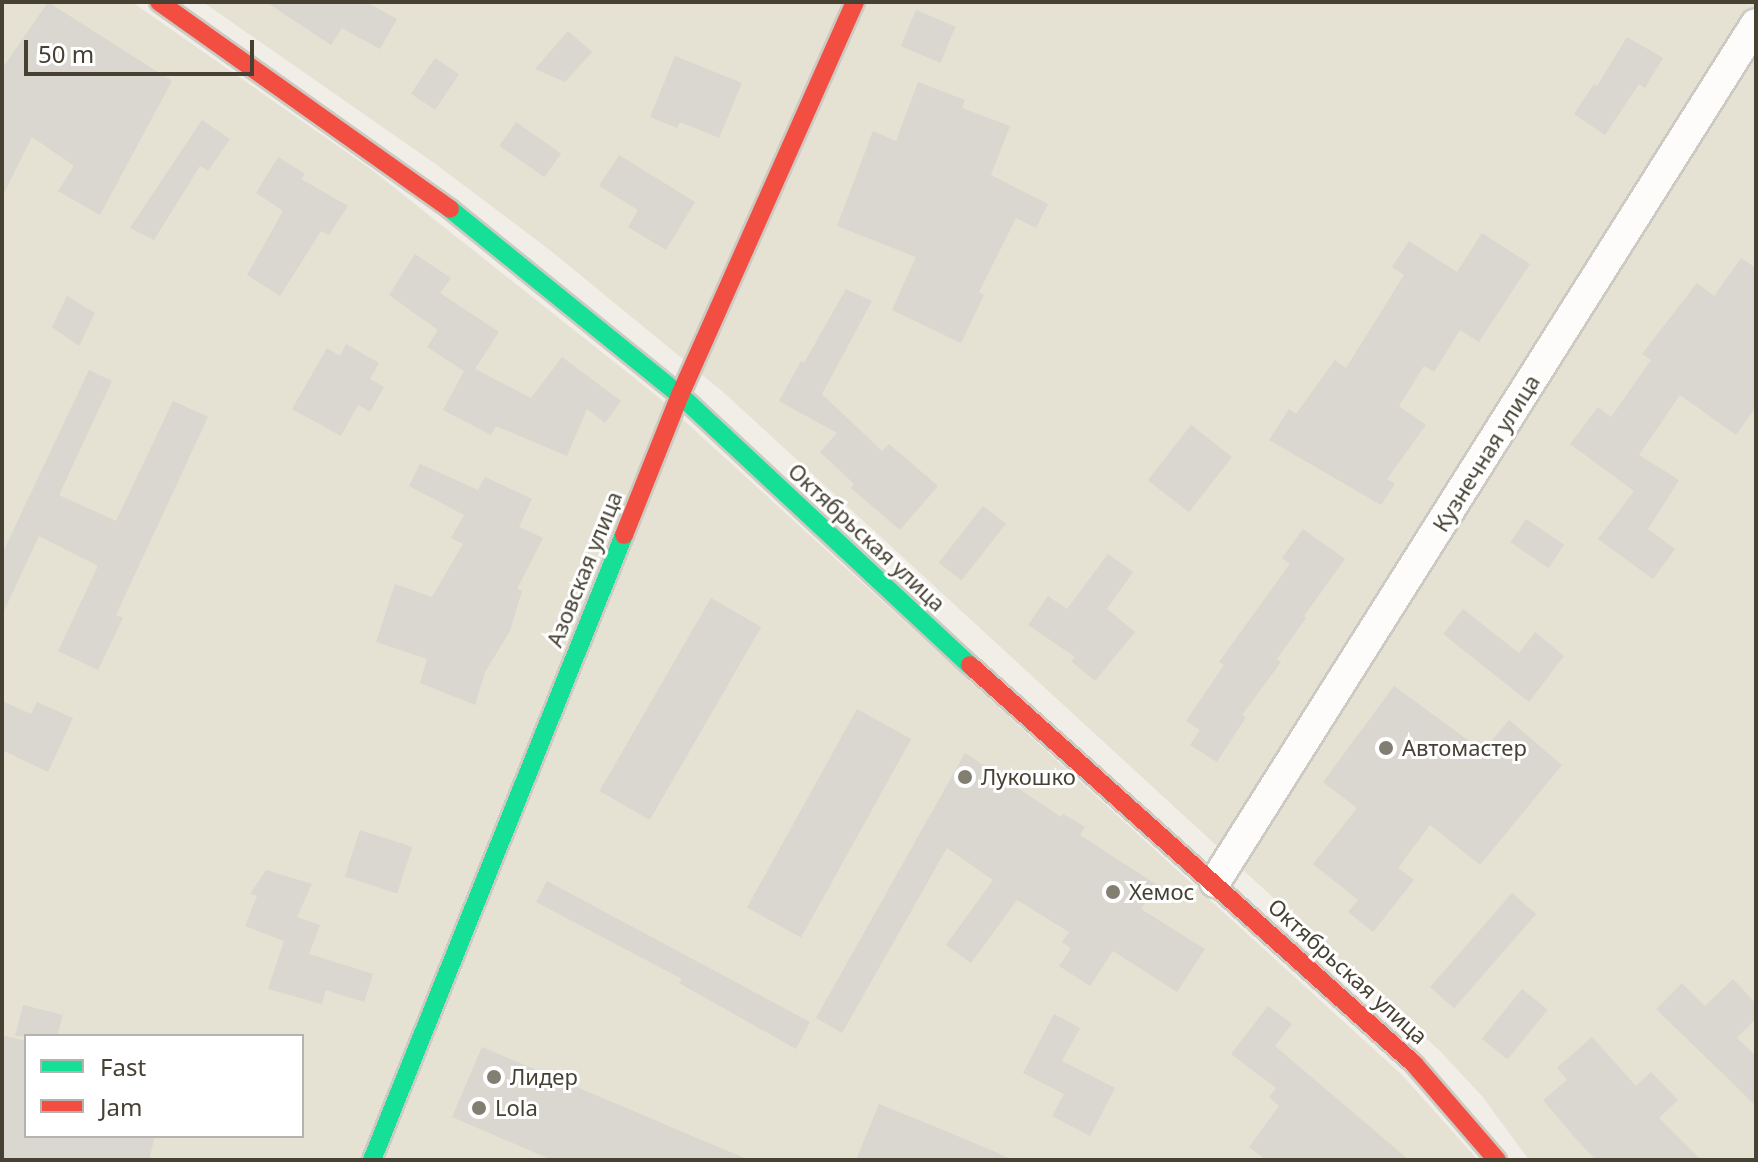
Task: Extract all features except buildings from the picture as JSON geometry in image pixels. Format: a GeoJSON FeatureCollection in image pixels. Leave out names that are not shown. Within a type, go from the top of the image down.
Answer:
{"type":"FeatureCollection","features":[{"type":"Feature","properties":{"kind":"street","name":"Октябрьская улица"},"geometry":{"type":"LineString","coordinates":[[159,2],[486,235],[680,395],[986,680],[1215,882],[1414,1064],[1497,1160]]}},
{"type":"Feature","properties":{"kind":"street","name":"Азовская улица"},"geometry":{"type":"LineString","coordinates":[[372,1160],[680,395],[855,2]]}},
{"type":"Feature","properties":{"kind":"street","name":"Кузнечная улица"},"geometry":{"type":"LineString","coordinates":[[1215,882],[1756,24]]}},
{"type":"Feature","properties":{"kind":"shaded area"},"geometry":{"type":"Polygon","coordinates":[[[2,2],[132,2],[372,170],[657,396],[1402,1075],[1478,1160],[2,1160],[2,2]]]}},
{"type":"Feature","properties":{"kind":"shaded area"},"geometry":{"type":"Polygon","coordinates":[[[203,2],[1756,2],[1756,1160],[1529,1160],[1482,1096],[1440,1051],[722,391],[551,251],[437,165],[203,2]]]}},
{"type":"Feature","properties":{"kind":"traffic: fast"},"geometry":{"type":"LineString","coordinates":[[450,209],[680,395],[970,665]]}},
{"type":"Feature","properties":{"kind":"traffic: fast"},"geometry":{"type":"LineString","coordinates":[[372,1160],[624,535]]}},
{"type":"Feature","properties":{"kind":"traffic: jam"},"geometry":{"type":"LineString","coordinates":[[159,2],[450,209]]}},
{"type":"Feature","properties":{"kind":"traffic: jam"},"geometry":{"type":"LineString","coordinates":[[624,535],[680,395],[855,2]]}},
{"type":"Feature","properties":{"kind":"traffic: jam"},"geometry":{"type":"LineString","coordinates":[[970,665],[1414,1064],[1497,1160]]}},
{"type":"Feature","properties":{"kind":"place","name":"Автомастер"},"geometry":{"type":"Point","coordinates":[1386,748]}},
{"type":"Feature","properties":{"kind":"place","name":"Лукошко"},"geometry":{"type":"Point","coordinates":[965,777]}},
{"type":"Feature","properties":{"kind":"place","name":"Хемос"},"geometry":{"type":"Point","coordinates":[1113,892]}},
{"type":"Feature","properties":{"kind":"place","name":"Лидер"},"geometry":{"type":"Point","coordinates":[494,1077]}},
{"type":"Feature","properties":{"kind":"place","name":"Lola"},"geometry":{"type":"Point","coordinates":[479,1108]}}]}
